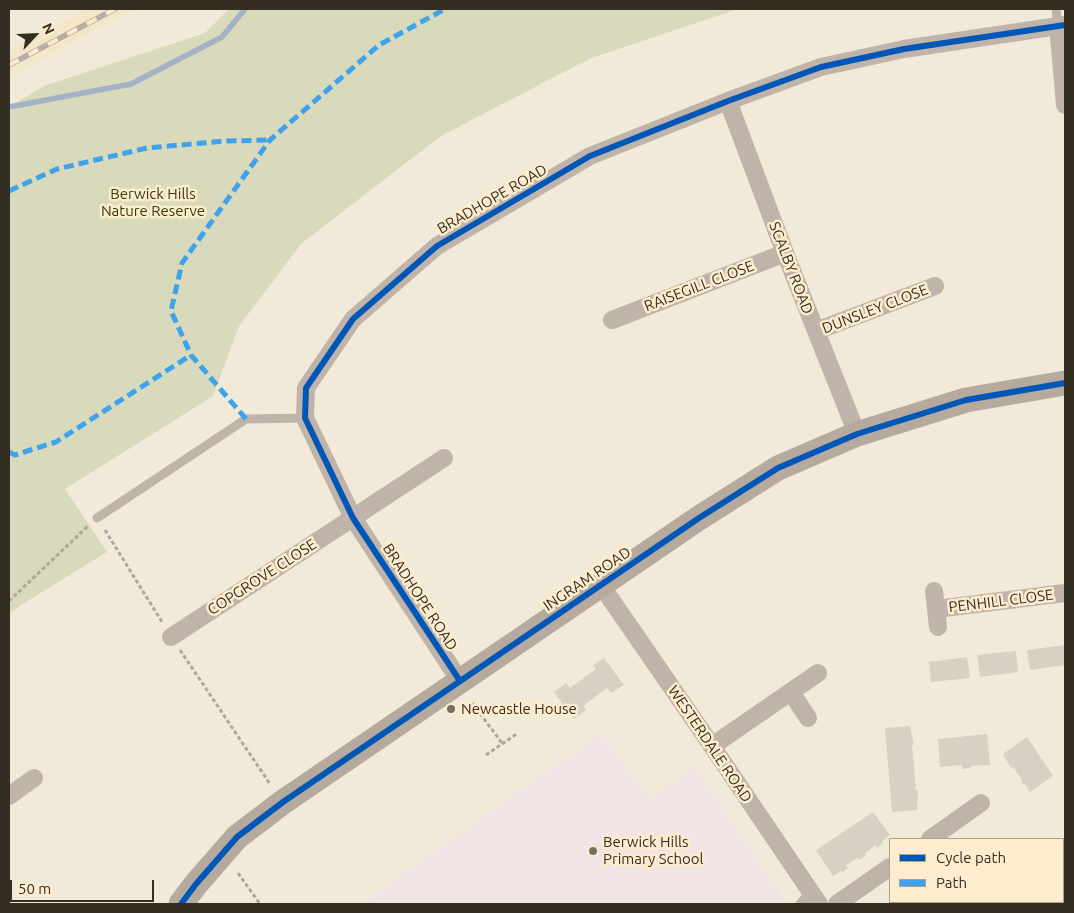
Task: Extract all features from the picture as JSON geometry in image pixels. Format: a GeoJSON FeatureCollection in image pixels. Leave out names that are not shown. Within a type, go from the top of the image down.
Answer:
{"type":"FeatureCollection","features":[{"type":"Feature","properties":{"kind":"street","name":"BRADHOPE ROAD"},"geometry":{"type":"LineString","coordinates":[[460,681],[353,518],[305,418],[306,388],[353,319],[437,246],[590,156],[728,101],[821,68],[1060,20]]}},
{"type":"Feature","properties":{"kind":"street"},"geometry":{"type":"LineString","coordinates":[[1060,20],[1065,105]]}},
{"type":"Feature","properties":{"kind":"street","name":"SCALBY ROAD"},"geometry":{"type":"LineString","coordinates":[[728,101],[785,253],[858,434]]}},
{"type":"Feature","properties":{"kind":"street","name":"RAISEGILL CLOSE"},"geometry":{"type":"LineString","coordinates":[[612,320],[785,253]]}},
{"type":"Feature","properties":{"kind":"street","name":"DUNSLEY CLOSE"},"geometry":{"type":"LineString","coordinates":[[816,331],[935,286]]}},
{"type":"Feature","properties":{"kind":"street","name":"INGRAM ROAD"},"geometry":{"type":"LineString","coordinates":[[181,904],[196,884],[238,837],[283,802],[699,518],[778,468],[858,434],[966,400],[1065,383]]}},
{"type":"Feature","properties":{"kind":"street","name":"COPGROVE CLOSE"},"geometry":{"type":"LineString","coordinates":[[171,637],[444,458]]}},
{"type":"Feature","properties":{"kind":"street","name":"WESTERDALE ROAD"},"geometry":{"type":"LineString","coordinates":[[601,585],[712,746],[810,900]]}},
{"type":"Feature","properties":{"kind":"street","name":"PENHILL CLOSE"},"geometry":{"type":"LineString","coordinates":[[934,591],[938,627]]}},
{"type":"Feature","properties":{"kind":"street","name":"PENHILL CLOSE"},"geometry":{"type":"LineString","coordinates":[[936,609],[1065,593]]}},
{"type":"Feature","properties":{"kind":"street"},"geometry":{"type":"LineString","coordinates":[[712,746],[818,673]]}},
{"type":"Feature","properties":{"kind":"street"},"geometry":{"type":"LineString","coordinates":[[791,692],[808,718]]}},
{"type":"Feature","properties":{"kind":"street"},"geometry":{"type":"LineString","coordinates":[[9,796],[34,778]]}},
{"type":"Feature","properties":{"kind":"street"},"geometry":{"type":"LineString","coordinates":[[931,838],[981,803]]}},
{"type":"Feature","properties":{"kind":"street"},"geometry":{"type":"LineString","coordinates":[[837,904],[889,868]]}},
{"type":"Feature","properties":{"kind":"lane"},"geometry":{"type":"LineString","coordinates":[[97,518],[246,419],[305,418]]}},
{"type":"Feature","properties":{"kind":"path"},"geometry":{"type":"LineString","coordinates":[[472,703],[502,744]]}},
{"type":"Feature","properties":{"kind":"path"},"geometry":{"type":"LineString","coordinates":[[486,754],[518,732]]}},
{"type":"Feature","properties":{"kind":"path"},"geometry":{"type":"LineString","coordinates":[[238,873],[260,904]]}},
{"type":"Feature","properties":{"kind":"shaded area"},"geometry":{"type":"Polygon","coordinates":[[[87,9],[135,9],[9,77],[9,50],[87,9]]]}},
{"type":"Feature","properties":{"kind":"shaded area","name":"Berwick Hills Primary School"},"geometry":{"type":"Polygon","coordinates":[[[601,733],[650,798],[694,767],[788,904],[361,904],[601,733]]]}},
{"type":"Feature","properties":{"kind":"green space","name":"Berwick Hills Nature Reserve"},"geometry":{"type":"Polygon","coordinates":[[[229,9],[738,9],[589,59],[441,136],[302,243],[239,326],[213,396],[65,489],[107,552],[9,614],[9,107],[44,86],[205,33],[229,9]]]}},
{"type":"Feature","properties":{"kind":"building"},"geometry":{"type":"Polygon","coordinates":[[[1065,645],[1065,665],[1030,670],[1027,650],[1065,645]]]}},
{"type":"Feature","properties":{"kind":"building"},"geometry":{"type":"Polygon","coordinates":[[[1016,651],[1018,672],[980,677],[977,655],[1016,651]]]}},
{"type":"Feature","properties":{"kind":"building"},"geometry":{"type":"Polygon","coordinates":[[[967,657],[970,678],[931,682],[929,662],[967,657]]]}},
{"type":"Feature","properties":{"kind":"building"},"geometry":{"type":"Polygon","coordinates":[[[604,658],[624,685],[611,693],[607,688],[583,706],[586,710],[574,719],[554,692],[566,683],[570,688],[596,669],[593,665],[604,658]]]}},
{"type":"Feature","properties":{"kind":"building"},"geometry":{"type":"Polygon","coordinates":[[[910,726],[914,745],[912,745],[916,790],[918,790],[917,810],[892,812],[885,728],[910,726]]]}},
{"type":"Feature","properties":{"kind":"building"},"geometry":{"type":"Polygon","coordinates":[[[987,734],[990,765],[971,766],[971,768],[962,769],[962,765],[940,767],[938,739],[987,734]]]}},
{"type":"Feature","properties":{"kind":"building"},"geometry":{"type":"Polygon","coordinates":[[[1027,737],[1053,776],[1030,792],[1025,784],[1023,785],[1022,780],[1013,767],[1011,768],[1003,754],[1027,737]]]}},
{"type":"Feature","properties":{"kind":"building"},"geometry":{"type":"Polygon","coordinates":[[[873,812],[890,835],[877,848],[876,845],[865,853],[866,855],[860,860],[858,858],[846,865],[848,868],[842,873],[841,871],[833,876],[816,850],[873,812]]]}},
{"type":"Feature","properties":{"kind":"waterway"},"geometry":{"type":"LineString","coordinates":[[9,107],[131,84],[222,37],[245,9]]}},
{"type":"Feature","properties":{"kind":"railway"},"geometry":{"type":"LineString","coordinates":[[9,65],[115,9]]}},
{"type":"Feature","properties":{"kind":"marked path"},"geometry":{"type":"LineString","coordinates":[[246,419],[191,355],[171,311],[182,263],[270,140],[379,45],[445,9]]}},
{"type":"Feature","properties":{"kind":"marked path"},"geometry":{"type":"LineString","coordinates":[[9,191],[57,169],[147,148],[225,141],[270,140]]}},
{"type":"Feature","properties":{"kind":"marked path"},"geometry":{"type":"LineString","coordinates":[[9,452],[15,455],[56,442],[191,355]]}},
{"type":"Feature","properties":{"kind":"cycle path"},"geometry":{"type":"LineString","coordinates":[[460,681],[353,518],[305,418],[306,388],[353,319],[437,246],[590,156],[728,101],[821,67],[904,49],[1065,25]]}},
{"type":"Feature","properties":{"kind":"cycle path"},"geometry":{"type":"LineString","coordinates":[[181,904],[237,837],[283,802],[699,518],[778,468],[857,434],[966,400],[1065,383]]}},
{"type":"Feature","properties":{"kind":"place","name":"Newcastle House"},"geometry":{"type":"Point","coordinates":[451,709]}},
{"type":"Feature","properties":{"kind":"place","name":"Berwick Hills Primary School"},"geometry":{"type":"Point","coordinates":[593,851]}}]}
